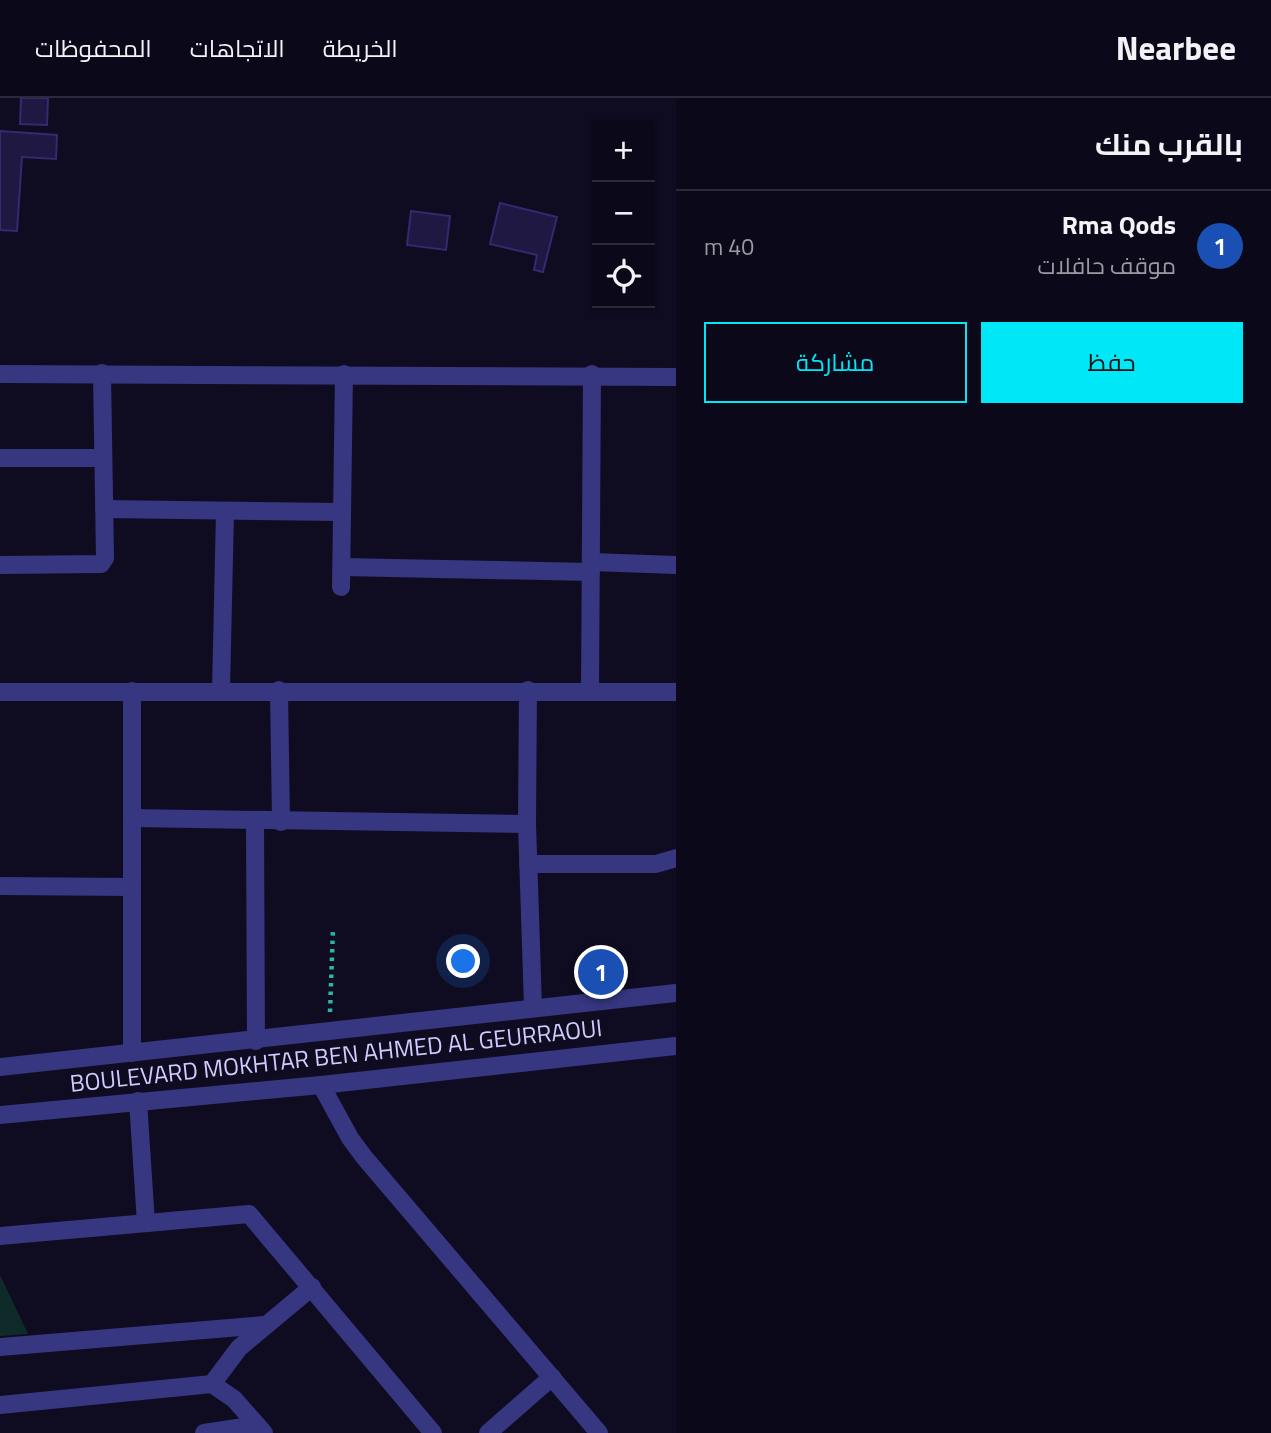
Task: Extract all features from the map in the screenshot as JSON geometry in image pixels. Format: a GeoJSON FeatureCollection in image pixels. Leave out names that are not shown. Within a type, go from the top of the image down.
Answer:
{"type":"FeatureCollection","features":[{"type":"Feature","properties":{"kind":"street"},"geometry":{"type":"LineString","coordinates":[[0,565],[101,564],[105,558],[102,373]]}},
{"type":"Feature","properties":{"kind":"street"},"geometry":{"type":"LineString","coordinates":[[0,374],[592,374],[676,377]]}},
{"type":"Feature","properties":{"kind":"street"},"geometry":{"type":"LineString","coordinates":[[341,587],[344,374]]}},
{"type":"Feature","properties":{"kind":"street"},"geometry":{"type":"LineString","coordinates":[[590,690],[592,374]]}},
{"type":"Feature","properties":{"kind":"street"},"geometry":{"type":"LineString","coordinates":[[0,458],[102,458]]}},
{"type":"Feature","properties":{"kind":"street"},"geometry":{"type":"LineString","coordinates":[[104,509],[341,512]]}},
{"type":"Feature","properties":{"kind":"street"},"geometry":{"type":"LineString","coordinates":[[221,691],[225,512]]}},
{"type":"Feature","properties":{"kind":"street"},"geometry":{"type":"LineString","coordinates":[[342,567],[676,565]]}},
{"type":"Feature","properties":{"kind":"street"},"geometry":{"type":"LineString","coordinates":[[279,690],[281,822]]}},
{"type":"Feature","properties":{"kind":"street"},"geometry":{"type":"LineString","coordinates":[[528,690],[527,824],[533,1007]]}},
{"type":"Feature","properties":{"kind":"street"},"geometry":{"type":"LineString","coordinates":[[132,691],[132,1053]]}},
{"type":"Feature","properties":{"kind":"street"},"geometry":{"type":"LineString","coordinates":[[0,692],[676,692]]}},
{"type":"Feature","properties":{"kind":"street"},"geometry":{"type":"LineString","coordinates":[[132,818],[527,824]]}},
{"type":"Feature","properties":{"kind":"street"},"geometry":{"type":"LineString","coordinates":[[255,821],[256,1041]]}},
{"type":"Feature","properties":{"kind":"street"},"geometry":{"type":"LineString","coordinates":[[528,864],[656,864],[676,858]]}},
{"type":"Feature","properties":{"kind":"street"},"geometry":{"type":"LineString","coordinates":[[0,886],[132,887]]}},
{"type":"Feature","properties":{"kind":"street","name":"BOULEVARD MOKHTAR BEN AHMED AL GEURRAOUI"},"geometry":{"type":"LineString","coordinates":[[0,1067],[676,993]]}},
{"type":"Feature","properties":{"kind":"street","name":"BOULEVARD MOKHTAR BEN AHMED AL GEURRAOUI"},"geometry":{"type":"LineString","coordinates":[[0,1115],[321,1086],[676,1046]]}},
{"type":"Feature","properties":{"kind":"street"},"geometry":{"type":"LineString","coordinates":[[321,1086],[350,1138],[364,1157],[599,1433]]}},
{"type":"Feature","properties":{"kind":"street"},"geometry":{"type":"LineString","coordinates":[[138,1101],[146,1223]]}},
{"type":"Feature","properties":{"kind":"street"},"geometry":{"type":"LineString","coordinates":[[0,1236],[249,1214],[433,1433]]}},
{"type":"Feature","properties":{"kind":"street"},"geometry":{"type":"LineString","coordinates":[[212,1384],[232,1357],[264,1325],[312,1287]]}},
{"type":"Feature","properties":{"kind":"street"},"geometry":{"type":"LineString","coordinates":[[0,1347],[264,1325]]}},
{"type":"Feature","properties":{"kind":"street"},"geometry":{"type":"LineString","coordinates":[[488,1433],[552,1377]]}},
{"type":"Feature","properties":{"kind":"street"},"geometry":{"type":"LineString","coordinates":[[0,1405],[212,1384],[234,1399],[261,1429]]}},
{"type":"Feature","properties":{"kind":"street"},"geometry":{"type":"LineString","coordinates":[[204,1433],[261,1429]]}},
{"type":"Feature","properties":{"kind":"path"},"geometry":{"type":"LineString","coordinates":[[321,1086],[330,1030],[333,928]]}},
{"type":"Feature","properties":{"kind":"green space"},"geometry":{"type":"Polygon","coordinates":[[[0,1275],[28,1334],[0,1336],[0,1275]]]}},
{"type":"Feature","properties":{"kind":"building"},"geometry":{"type":"Polygon","coordinates":[[[21,98],[48,98],[47,125],[20,124],[21,98]]]}},
{"type":"Feature","properties":{"kind":"building"},"geometry":{"type":"Polygon","coordinates":[[[0,131],[57,135],[56,159],[22,157],[17,231],[0,230],[0,131]]]}},
{"type":"Feature","properties":{"kind":"building"},"geometry":{"type":"Polygon","coordinates":[[[500,203],[557,217],[543,272],[534,270],[537,255],[490,244],[500,203]]]}},
{"type":"Feature","properties":{"kind":"building"},"geometry":{"type":"Polygon","coordinates":[[[411,211],[450,216],[446,250],[407,245],[411,211]]]}},
{"type":"Feature","properties":{"kind":"place","name":"Rma Qods"},"geometry":{"type":"Point","coordinates":[601,972]}}]}
